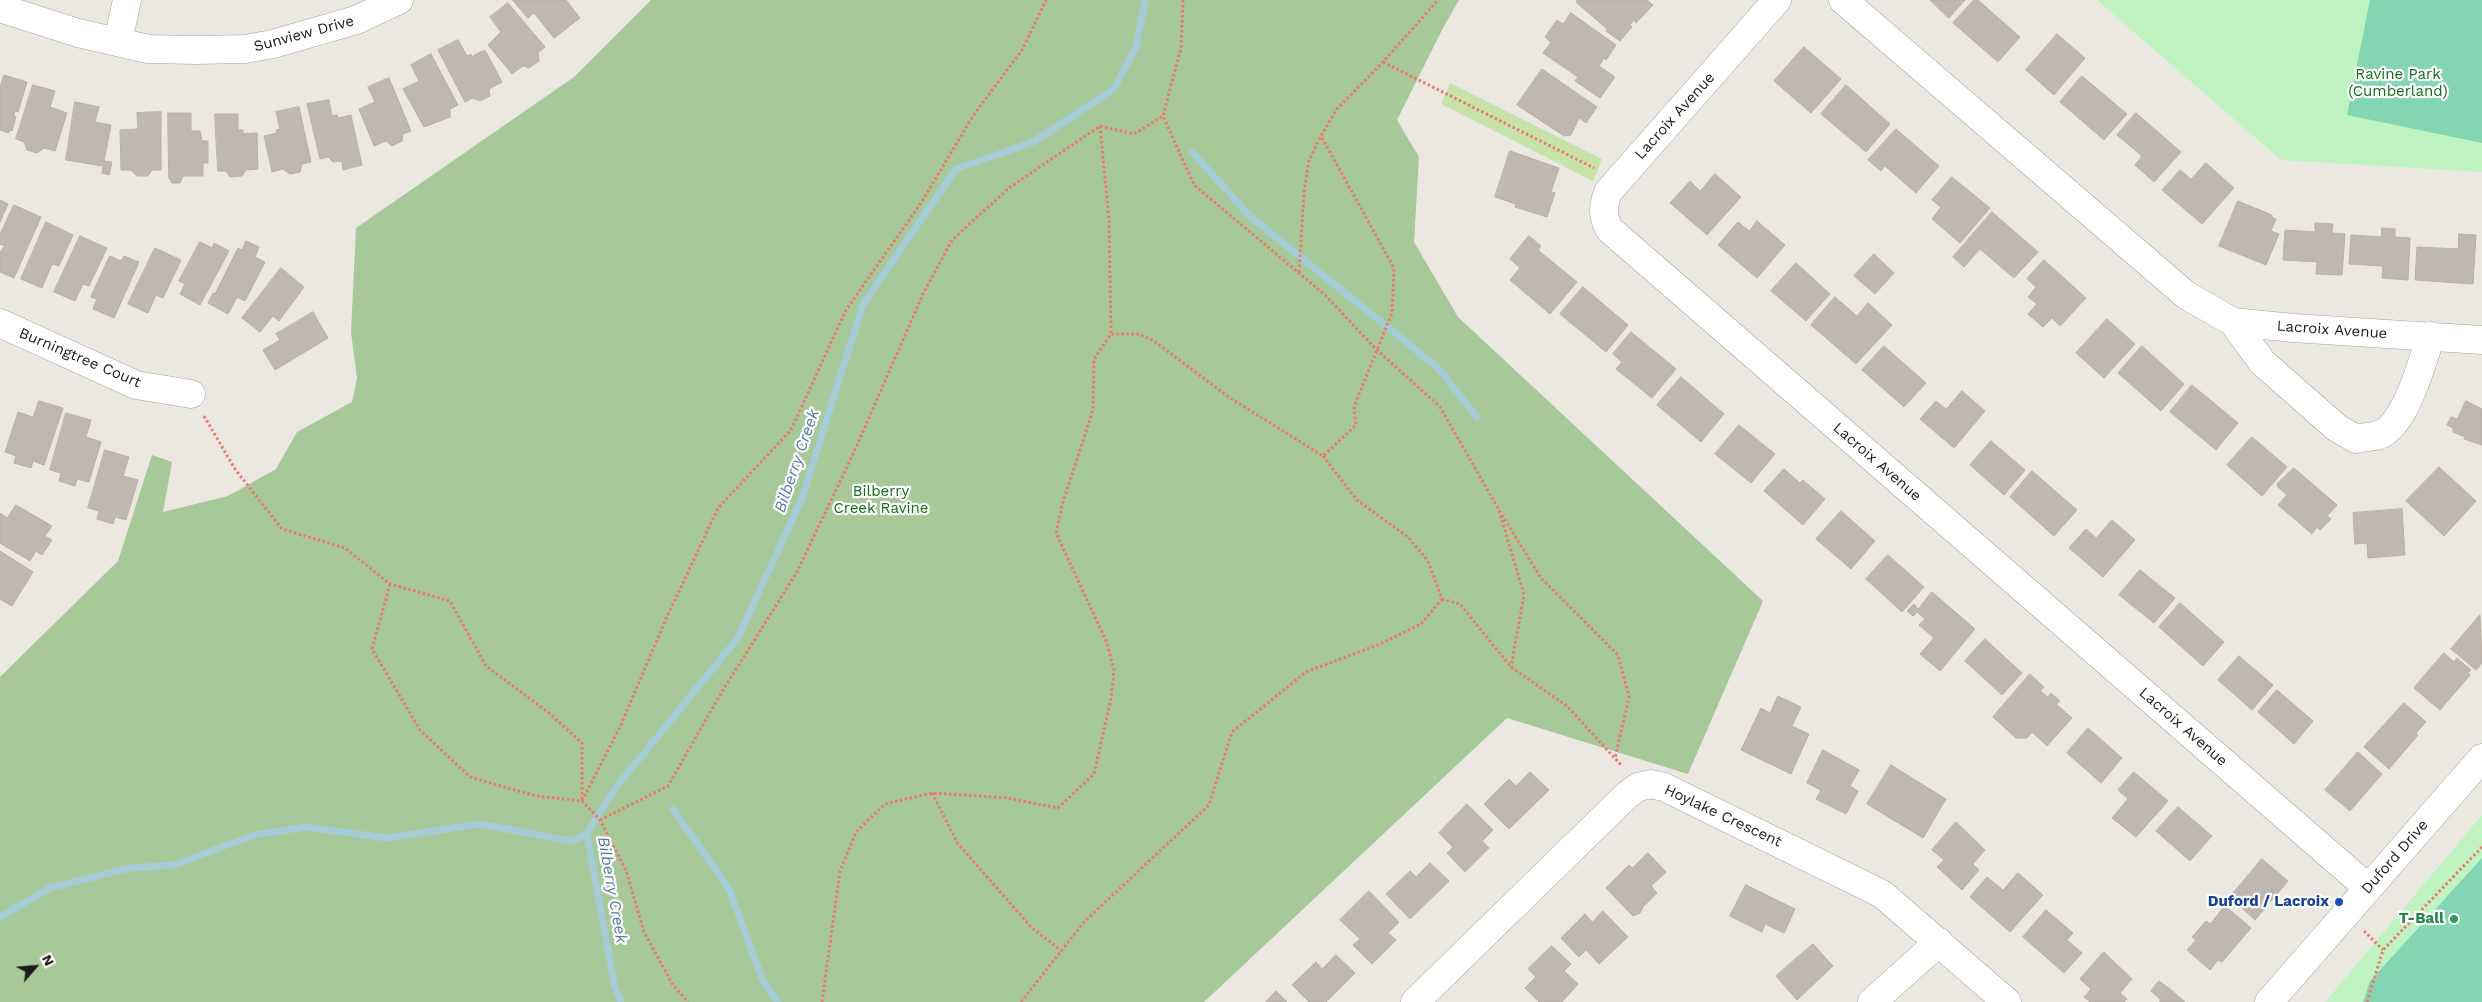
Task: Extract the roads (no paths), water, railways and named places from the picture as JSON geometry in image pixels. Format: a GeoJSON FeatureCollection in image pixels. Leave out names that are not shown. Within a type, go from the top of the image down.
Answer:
{"type":"FeatureCollection","features":[{"type":"Feature","properties":{"kind":"street"},"geometry":{"type":"LineString","coordinates":[[118,41],[127,0]]}},
{"type":"Feature","properties":{"kind":"street","name":"Sunview Drive"},"geometry":{"type":"LineString","coordinates":[[0,8],[78,33],[148,49],[245,49],[300,38],[356,20],[399,0]]}},
{"type":"Feature","properties":{"kind":"street","name":"Lacroix Avenue"},"geometry":{"type":"LineString","coordinates":[[1777,0],[1616,181],[1608,192],[1603,207],[1604,218],[1609,229],[2367,888]]}},
{"type":"Feature","properties":{"kind":"street","name":"Lacroix Avenue"},"geometry":{"type":"LineString","coordinates":[[1843,0],[2186,295],[2233,322],[2293,328],[2482,340]]}},
{"type":"Feature","properties":{"kind":"street","name":"Lacroix Avenue"},"geometry":{"type":"LineString","coordinates":[[2233,322],[2262,362],[2337,428],[2356,439],[2380,434],[2392,424],[2416,381],[2431,336]]}},
{"type":"Feature","properties":{"kind":"street","name":"Burningtree Court"},"geometry":{"type":"LineString","coordinates":[[0,323],[136,385],[191,394]]}},
{"type":"Feature","properties":{"kind":"street","name":"Duford Drive"},"geometry":{"type":"LineString","coordinates":[[2269,1002],[2482,758]]}},
{"type":"Feature","properties":{"kind":"street","name":"Hoylake Crescent"},"geometry":{"type":"LineString","coordinates":[[1415,1002],[1638,787],[1650,784],[1688,796],[1882,894],[2007,1002]]}},
{"type":"Feature","properties":{"kind":"street"},"geometry":{"type":"LineString","coordinates":[[1872,1002],[1939,942]]}},
{"type":"Feature","properties":{"kind":"waterway","name":"Bilberry Creek"},"geometry":{"type":"LineString","coordinates":[[621,1002],[614,984],[587,834],[613,791],[738,638],[802,498],[863,304],[956,169],[1033,142],[1114,89],[1136,47],[1145,0]]}},
{"type":"Feature","properties":{"kind":"waterway"},"geometry":{"type":"LineString","coordinates":[[1192,152],[1251,217],[1438,368],[1477,417]]}},
{"type":"Feature","properties":{"kind":"waterway"},"geometry":{"type":"LineString","coordinates":[[673,809],[729,889],[763,981],[778,1002]]}},
{"type":"Feature","properties":{"kind":"waterway"},"geometry":{"type":"LineString","coordinates":[[0,917],[50,888],[130,868],[174,865],[254,835],[306,827],[387,838],[480,824],[571,841],[587,834]]}},
{"type":"Feature","properties":{"kind":"place","name":"Duford / Lacroix"},"geometry":{"type":"Point","coordinates":[2339,902]}},
{"type":"Feature","properties":{"kind":"place","name":"T-Ball"},"geometry":{"type":"Point","coordinates":[2454,919]}},
{"type":"Feature","properties":{"kind":"park label","name":"Ravine Park (Cumberland)"},"geometry":{"type":"Point","coordinates":[2398,84]}},
{"type":"Feature","properties":{"kind":"park label","name":"Bilberry Creek Ravine"},"geometry":{"type":"Point","coordinates":[881,500]}}]}
